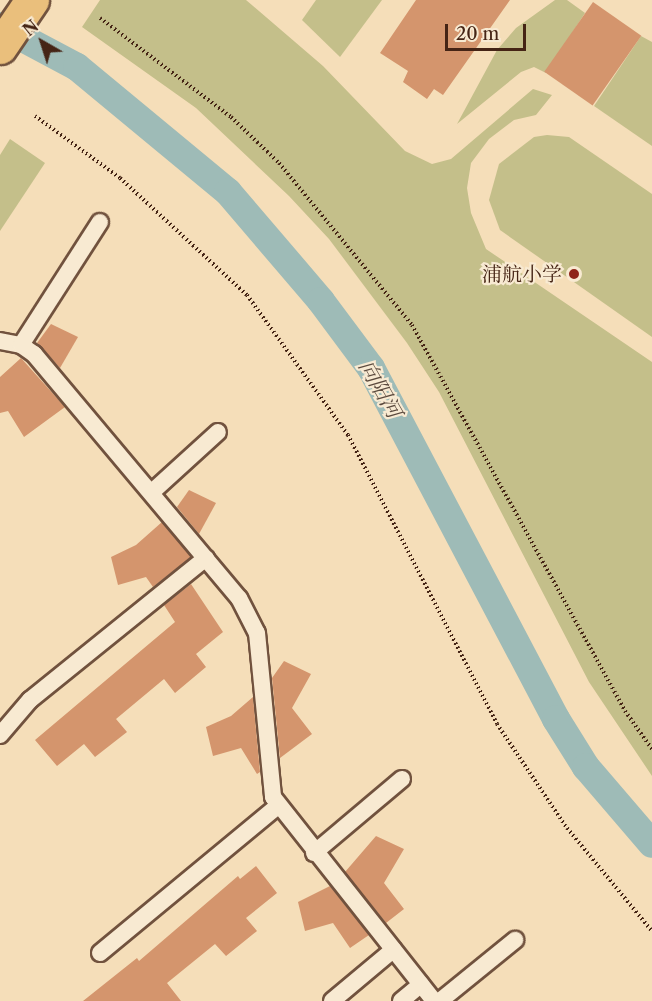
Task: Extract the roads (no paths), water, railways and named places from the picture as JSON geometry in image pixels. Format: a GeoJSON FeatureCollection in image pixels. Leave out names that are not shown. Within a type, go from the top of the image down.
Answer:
{"type":"FeatureCollection","features":[{"type":"Feature","properties":{"kind":"main road"},"geometry":{"type":"LineString","coordinates":[[0,47],[32,0]]}},
{"type":"Feature","properties":{"kind":"lane"},"geometry":{"type":"LineString","coordinates":[[21,345],[100,222]]}},
{"type":"Feature","properties":{"kind":"lane"},"geometry":{"type":"LineString","coordinates":[[0,341],[21,345],[152,492],[239,598],[257,633],[269,778],[278,806],[434,1001]]}},
{"type":"Feature","properties":{"kind":"lane"},"geometry":{"type":"LineString","coordinates":[[152,492],[218,432]]}},
{"type":"Feature","properties":{"kind":"lane"},"geometry":{"type":"LineString","coordinates":[[0,735],[30,700],[206,558]]}},
{"type":"Feature","properties":{"kind":"lane"},"geometry":{"type":"LineString","coordinates":[[314,853],[402,779]]}},
{"type":"Feature","properties":{"kind":"lane"},"geometry":{"type":"LineString","coordinates":[[100,953],[278,806]]}},
{"type":"Feature","properties":{"kind":"lane"},"geometry":{"type":"LineString","coordinates":[[440,1001],[515,940]]}},
{"type":"Feature","properties":{"kind":"lane"},"geometry":{"type":"LineString","coordinates":[[332,1001],[393,950]]}},
{"type":"Feature","properties":{"kind":"lane"},"geometry":{"type":"LineString","coordinates":[[401,1001],[421,984]]}},
{"type":"Feature","properties":{"kind":"waterway","name":"向阳河"},"geometry":{"type":"LineString","coordinates":[[0,26],[77,67],[228,192],[321,301],[371,368],[556,719],[586,767],[652,844]]}},
{"type":"Feature","properties":{"kind":"place","name":"浦航小学"},"geometry":{"type":"Point","coordinates":[574,274]}}]}
